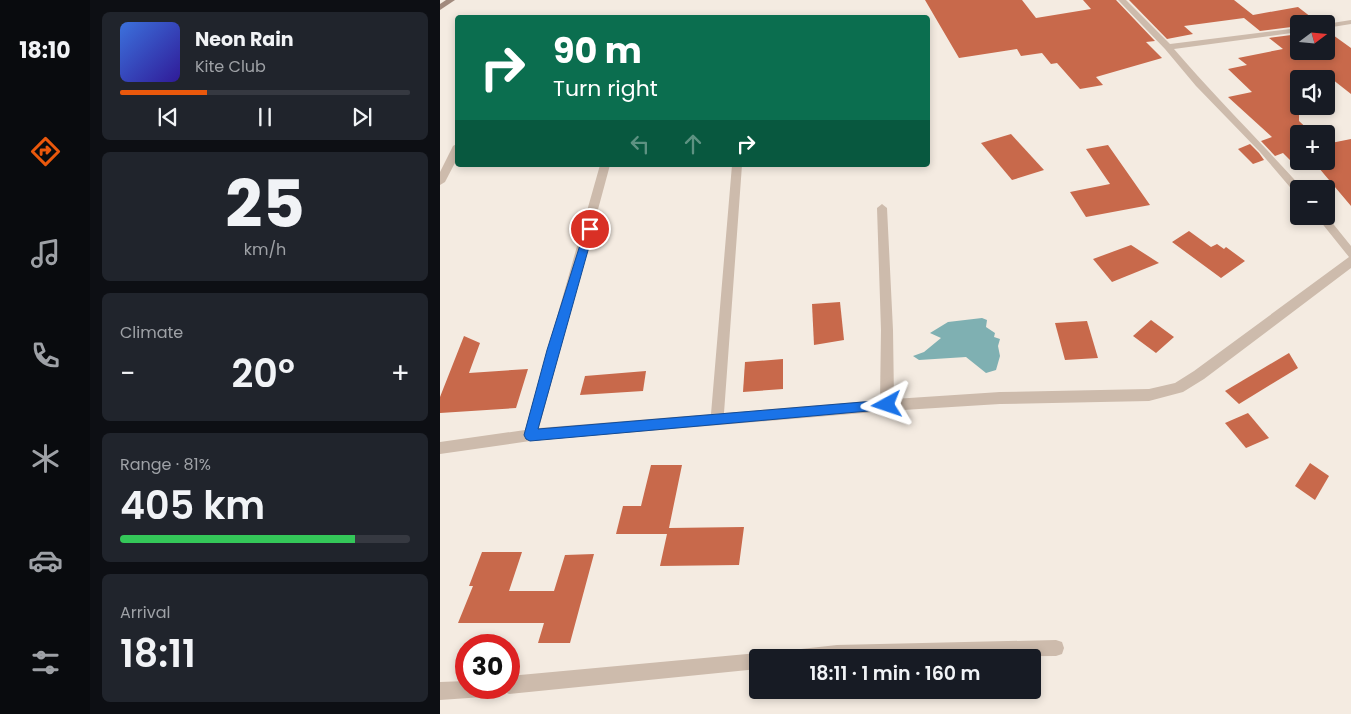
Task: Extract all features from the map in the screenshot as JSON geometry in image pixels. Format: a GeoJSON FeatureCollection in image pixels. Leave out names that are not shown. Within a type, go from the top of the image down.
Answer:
{"type":"FeatureCollection","features":[{"type":"Feature","properties":{"kind":"street"},"geometry":{"type":"LineString","coordinates":[[440,8],[451,0]]}},
{"type":"Feature","properties":{"kind":"street"},"geometry":{"type":"LineString","coordinates":[[1122,0],[1168,47],[1199,84],[1290,181]]}},
{"type":"Feature","properties":{"kind":"street"},"geometry":{"type":"LineString","coordinates":[[1335,25],[1351,22]]}},
{"type":"Feature","properties":{"kind":"street"},"geometry":{"type":"LineString","coordinates":[[1168,47],[1290,31]]}},
{"type":"Feature","properties":{"kind":"street"},"geometry":{"type":"LineString","coordinates":[[440,182],[455,152]]}},
{"type":"Feature","properties":{"kind":"street"},"geometry":{"type":"LineString","coordinates":[[530,435],[553,350],[586,245],[605,167]]}},
{"type":"Feature","properties":{"kind":"street"},"geometry":{"type":"LineString","coordinates":[[718,419],[737,167]]}},
{"type":"Feature","properties":{"kind":"street"},"geometry":{"type":"LineString","coordinates":[[882,208],[887,330],[887,405]]}},
{"type":"Feature","properties":{"kind":"street"},"geometry":{"type":"LineString","coordinates":[[1328,225],[1351,254]]}},
{"type":"Feature","properties":{"kind":"street"},"geometry":{"type":"LineString","coordinates":[[440,448],[530,435],[887,405],[1000,398],[1149,395],[1178,388],[1199,375],[1351,261]]}},
{"type":"Feature","properties":{"kind":"street"},"geometry":{"type":"LineString","coordinates":[[1012,649],[1056,648]]}},
{"type":"Feature","properties":{"kind":"street"},"geometry":{"type":"LineString","coordinates":[[520,684],[749,662]]}},
{"type":"Feature","properties":{"kind":"street"},"geometry":{"type":"LineString","coordinates":[[440,691],[455,690]]}},
{"type":"Feature","properties":{"kind":"water"},"geometry":{"type":"Polygon","coordinates":[[[982,318],[987,320],[986,327],[995,333],[994,337],[1000,339],[998,346],[1000,356],[996,370],[986,373],[966,357],[919,360],[913,356],[924,352],[941,338],[930,333],[948,322],[982,318]]]}},
{"type":"Feature","properties":{"kind":"building"},"geometry":{"type":"Polygon","coordinates":[[[925,0],[1022,0],[1036,18],[1091,9],[1083,0],[1116,0],[1155,41],[1146,42],[1162,58],[1096,77],[1103,85],[1080,89],[1057,63],[1051,64],[1042,53],[1021,56],[1017,49],[959,58],[925,0]]]}},
{"type":"Feature","properties":{"kind":"building"},"geometry":{"type":"Polygon","coordinates":[[[1129,0],[1234,0],[1253,15],[1298,7],[1308,15],[1290,15],[1290,27],[1260,31],[1244,18],[1184,26],[1193,34],[1167,39],[1129,0]]]}},
{"type":"Feature","properties":{"kind":"building"},"geometry":{"type":"Polygon","coordinates":[[[1290,35],[1290,60],[1335,60],[1335,36],[1351,48],[1351,94],[1335,81],[1335,70],[1290,70],[1290,115],[1299,115],[1299,121],[1303,125],[1290,125],[1290,160],[1283,153],[1275,156],[1261,141],[1272,137],[1228,97],[1252,92],[1228,69],[1247,65],[1238,58],[1283,49],[1269,38],[1290,35]]]}},
{"type":"Feature","properties":{"kind":"building"},"geometry":{"type":"Polygon","coordinates":[[[1011,134],[1044,170],[1012,180],[981,143],[1011,134]]]}},
{"type":"Feature","properties":{"kind":"building"},"geometry":{"type":"Polygon","coordinates":[[[1351,139],[1351,206],[1335,187],[1335,180],[1329,180],[1321,170],[1335,170],[1335,142],[1351,139]]]}},
{"type":"Feature","properties":{"kind":"building"},"geometry":{"type":"Polygon","coordinates":[[[1250,144],[1264,160],[1253,164],[1238,149],[1250,144]]]}},
{"type":"Feature","properties":{"kind":"building"},"geometry":{"type":"Polygon","coordinates":[[[1108,145],[1150,205],[1086,217],[1070,192],[1110,184],[1086,149],[1108,145]]]}},
{"type":"Feature","properties":{"kind":"building"},"geometry":{"type":"Polygon","coordinates":[[[1189,231],[1211,247],[1217,244],[1224,249],[1226,247],[1245,261],[1221,278],[1172,242],[1189,231]]]}},
{"type":"Feature","properties":{"kind":"building"},"geometry":{"type":"Polygon","coordinates":[[[1131,245],[1159,263],[1112,282],[1093,259],[1131,245]]]}},
{"type":"Feature","properties":{"kind":"building"},"geometry":{"type":"Polygon","coordinates":[[[840,302],[844,340],[814,345],[812,304],[840,302]]]}},
{"type":"Feature","properties":{"kind":"building"},"geometry":{"type":"Polygon","coordinates":[[[1151,320],[1174,337],[1156,353],[1133,336],[1151,320]]]}},
{"type":"Feature","properties":{"kind":"building"},"geometry":{"type":"Polygon","coordinates":[[[1087,321],[1098,358],[1065,360],[1055,323],[1087,321]]]}},
{"type":"Feature","properties":{"kind":"building"},"geometry":{"type":"Polygon","coordinates":[[[464,336],[480,343],[469,373],[528,369],[516,408],[440,413],[440,397],[464,336]]]}},
{"type":"Feature","properties":{"kind":"building"},"geometry":{"type":"Polygon","coordinates":[[[1289,353],[1298,368],[1239,404],[1225,391],[1289,353]]]}},
{"type":"Feature","properties":{"kind":"building"},"geometry":{"type":"Polygon","coordinates":[[[783,359],[783,389],[743,392],[745,362],[783,359]]]}},
{"type":"Feature","properties":{"kind":"building"},"geometry":{"type":"Polygon","coordinates":[[[646,371],[643,391],[580,395],[585,376],[646,371]]]}},
{"type":"Feature","properties":{"kind":"building"},"geometry":{"type":"Polygon","coordinates":[[[1248,413],[1269,438],[1246,448],[1225,423],[1248,413]]]}},
{"type":"Feature","properties":{"kind":"building"},"geometry":{"type":"Polygon","coordinates":[[[1310,463],[1329,476],[1315,500],[1295,486],[1310,463]]]}},
{"type":"Feature","properties":{"kind":"building"},"geometry":{"type":"Polygon","coordinates":[[[651,465],[682,465],[669,528],[744,527],[739,565],[660,566],[667,534],[616,534],[623,506],[641,506],[651,465]]]}},
{"type":"Feature","properties":{"kind":"building"},"geometry":{"type":"Polygon","coordinates":[[[482,552],[522,552],[509,591],[554,591],[565,555],[594,554],[570,643],[538,643],[544,623],[458,623],[473,586],[469,586],[482,552]]]}},
{"type":"Feature","properties":{"kind":"route"},"geometry":{"type":"LineString","coordinates":[[590,229],[553,350],[530,435],[887,405]]}}]}
